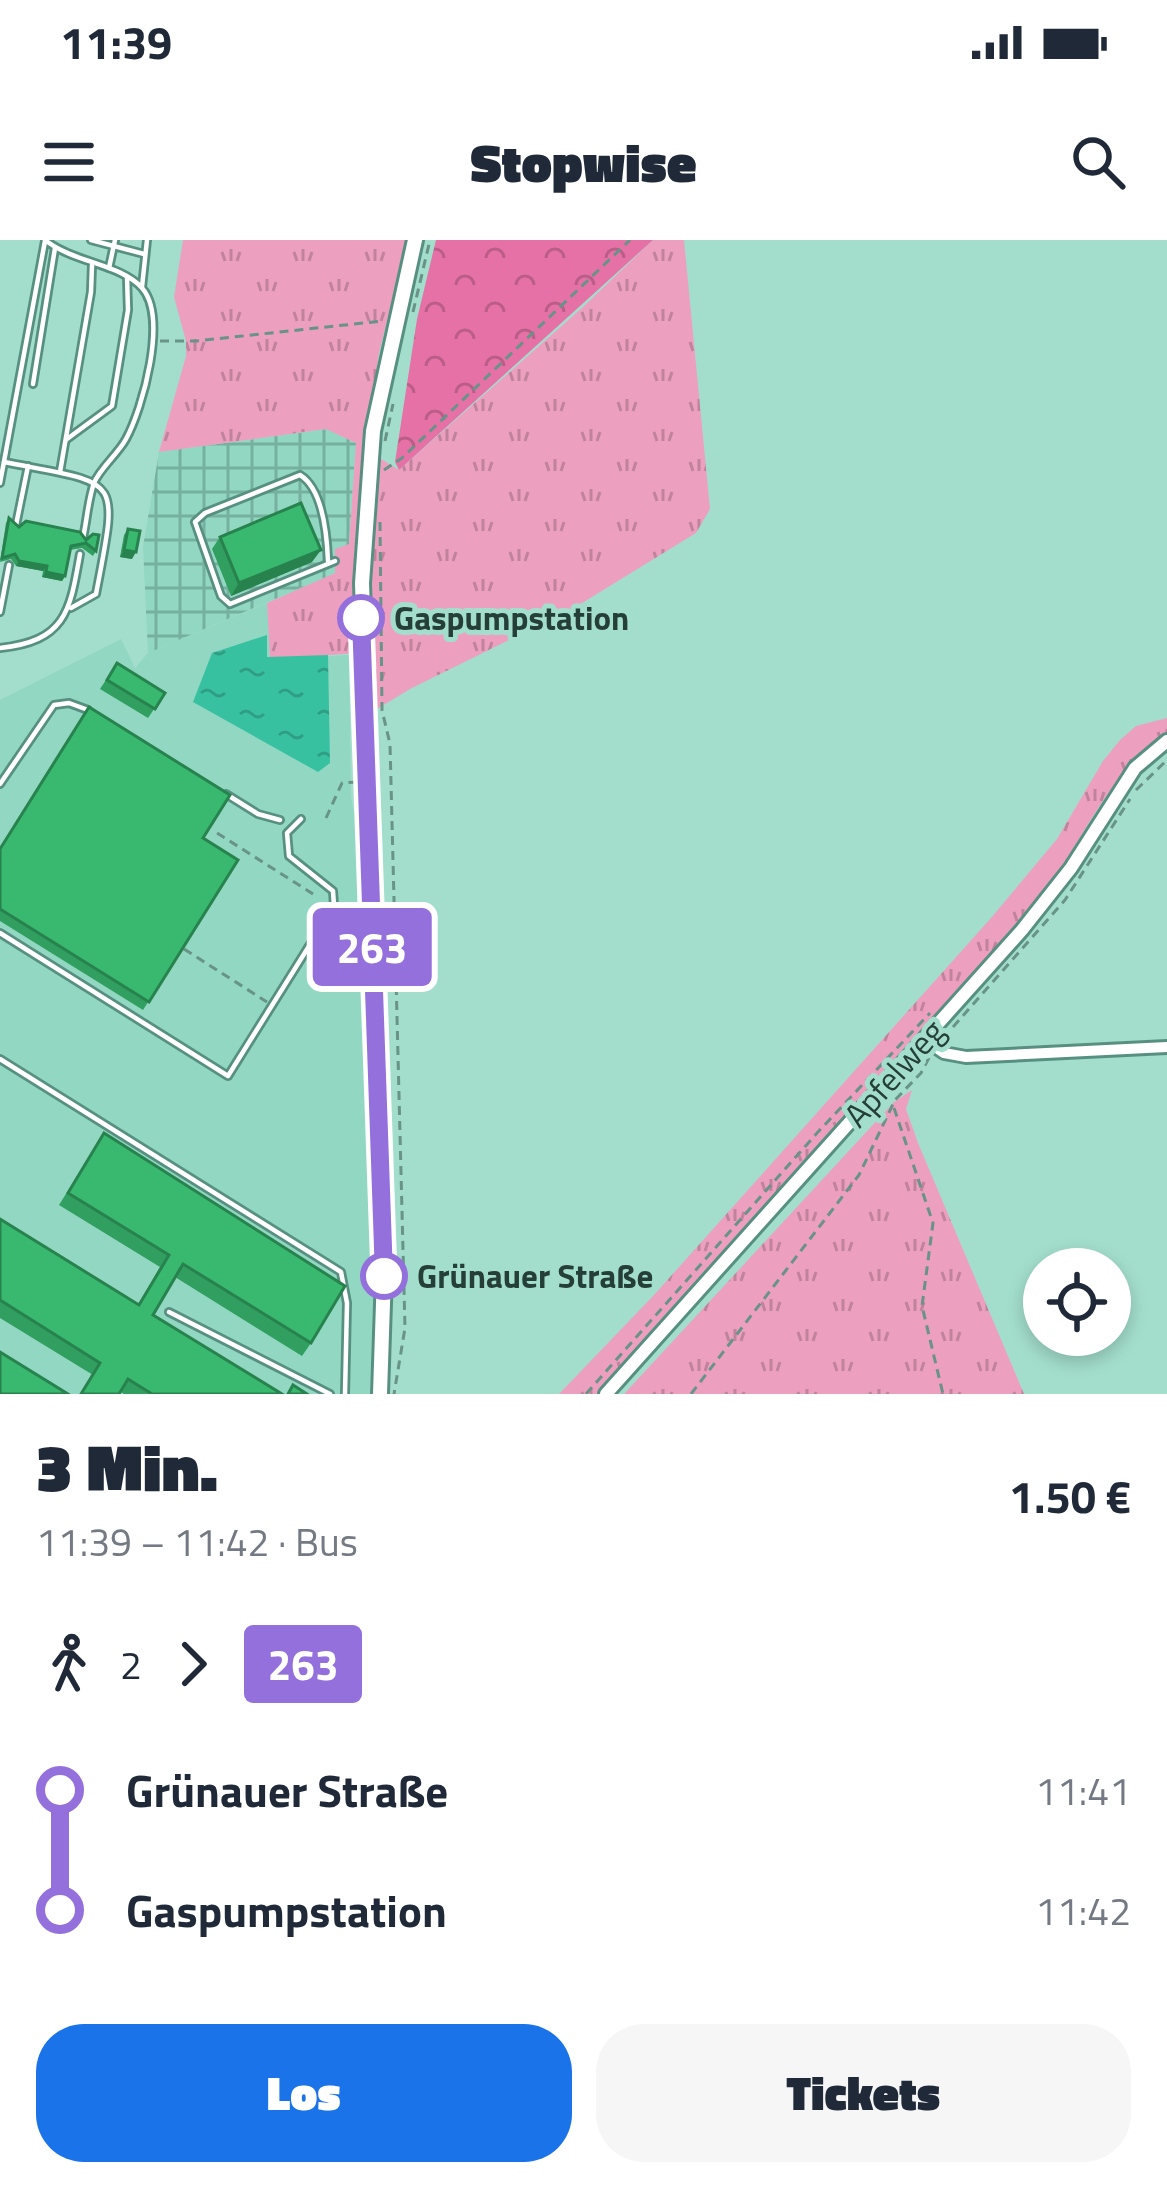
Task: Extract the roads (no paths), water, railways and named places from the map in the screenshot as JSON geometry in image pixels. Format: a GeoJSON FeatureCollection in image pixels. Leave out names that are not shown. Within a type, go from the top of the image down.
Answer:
{"type":"FeatureCollection","features":[{"type":"Feature","properties":{"kind":"main road"},"geometry":{"type":"LineString","coordinates":[[380,1394],[384,1274],[361,606],[380,394],[415,240]]}},
{"type":"Feature","properties":{"kind":"street","name":"Apfelweg"},"geometry":{"type":"LineString","coordinates":[[606,1394],[1050,896],[1135,768],[1167,741]]}},
{"type":"Feature","properties":{"kind":"street"},"geometry":{"type":"LineString","coordinates":[[925,1040],[944,1053],[967,1057],[1167,1047]]}},
{"type":"Feature","properties":{"kind":"lane"},"geometry":{"type":"LineString","coordinates":[[0,483],[45,240],[142,287]]}},
{"type":"Feature","properties":{"kind":"lane"},"geometry":{"type":"LineString","coordinates":[[91,240],[144,254]]}},
{"type":"Feature","properties":{"kind":"lane"},"geometry":{"type":"LineString","coordinates":[[83,538],[95,479],[113,460],[134,421],[152,340],[155,317],[142,287],[147,240]]}},
{"type":"Feature","properties":{"kind":"lane"},"geometry":{"type":"LineString","coordinates":[[109,268],[115,243]]}},
{"type":"Feature","properties":{"kind":"lane"},"geometry":{"type":"LineString","coordinates":[[33,384],[55,248]]}},
{"type":"Feature","properties":{"kind":"lane"},"geometry":{"type":"LineString","coordinates":[[60,472],[92,266]]}},
{"type":"Feature","properties":{"kind":"lane"},"geometry":{"type":"LineString","coordinates":[[67,439],[112,406],[128,310],[127,276]]}},
{"type":"Feature","properties":{"kind":"lane"},"geometry":{"type":"LineString","coordinates":[[4,462],[95,479],[109,496],[96,594],[71,608]]}},
{"type":"Feature","properties":{"kind":"lane"},"geometry":{"type":"LineString","coordinates":[[16,525],[28,466]]}},
{"type":"Feature","properties":{"kind":"lane"},"geometry":{"type":"LineString","coordinates":[[300,476],[311,483],[332,561],[230,604],[221,596],[195,522],[205,512],[300,476]]}},
{"type":"Feature","properties":{"kind":"lane"},"geometry":{"type":"LineString","coordinates":[[0,648],[41,638],[59,626],[71,608],[80,554]]}},
{"type":"Feature","properties":{"kind":"lane"},"geometry":{"type":"LineString","coordinates":[[0,612],[9,565]]}},
{"type":"Feature","properties":{"kind":"lane"},"geometry":{"type":"LineString","coordinates":[[0,784],[54,705],[69,703],[104,720]]}},
{"type":"Feature","properties":{"kind":"lane"},"geometry":{"type":"LineString","coordinates":[[218,790],[258,814],[280,820]]}},
{"type":"Feature","properties":{"kind":"lane"},"geometry":{"type":"LineString","coordinates":[[0,933],[228,1076],[334,906],[333,891],[298,867],[286,846],[290,826],[302,819]]}},
{"type":"Feature","properties":{"kind":"lane"},"geometry":{"type":"LineString","coordinates":[[0,1059],[341,1272],[347,1303],[345,1394]]}},
{"type":"Feature","properties":{"kind":"lane"},"geometry":{"type":"LineString","coordinates":[[170,1312],[330,1394]]}},
{"type":"Feature","properties":{"kind":"water"},"geometry":{"type":"Polygon","coordinates":[[[267,635],[267,657],[328,655],[330,763],[318,772],[193,702],[212,653],[267,635]]]}},
{"type":"Feature","properties":{"kind":"place","name":"Gaspumpstation"},"geometry":{"type":"Point","coordinates":[361,618]}},
{"type":"Feature","properties":{"kind":"place","name":"Grünauer Straße"},"geometry":{"type":"Point","coordinates":[384,1276]}}]}
